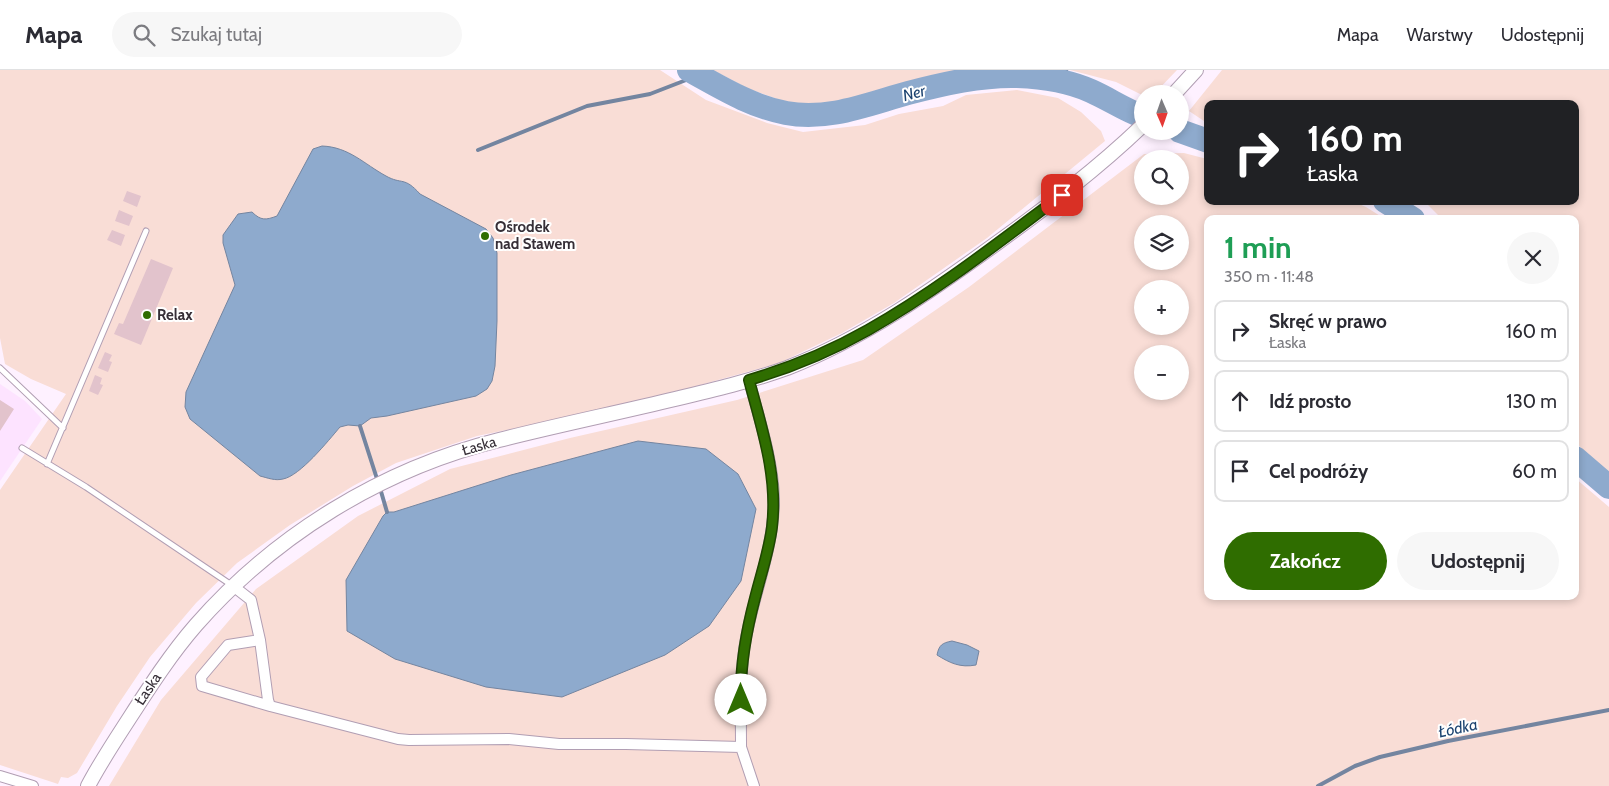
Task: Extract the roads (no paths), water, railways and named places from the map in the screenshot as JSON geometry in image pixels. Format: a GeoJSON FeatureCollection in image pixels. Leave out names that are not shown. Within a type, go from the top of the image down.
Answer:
{"type":"FeatureCollection","features":[{"type":"Feature","properties":{"kind":"main road"},"geometry":{"type":"LineString","coordinates":[[1182,85],[1196,70]]}},
{"type":"Feature","properties":{"kind":"main road","name":"Łaska"},"geometry":{"type":"LineString","coordinates":[[88,786],[97,768],[154,679],[195,626],[237,589],[266,557],[320,517],[361,493],[390,479],[452,454],[499,440],[715,390],[802,362],[869,330],[974,260],[1062,195],[1116,151],[1134,134]]}},
{"type":"Feature","properties":{"kind":"street"},"geometry":{"type":"LineString","coordinates":[[749,380],[772,471],[773,514],[770,540],[755,597],[741,664],[741,747],[754,786]]}},
{"type":"Feature","properties":{"kind":"street"},"geometry":{"type":"LineString","coordinates":[[237,589],[251,600],[260,640],[270,706]]}},
{"type":"Feature","properties":{"kind":"street"},"geometry":{"type":"LineString","coordinates":[[260,640],[228,645],[202,677],[202,686],[398,740],[509,739],[559,744],[741,747]]}},
{"type":"Feature","properties":{"kind":"street"},"geometry":{"type":"LineString","coordinates":[[0,776],[33,786]]}},
{"type":"Feature","properties":{"kind":"lane"},"geometry":{"type":"LineString","coordinates":[[48,464],[146,231]]}},
{"type":"Feature","properties":{"kind":"lane"},"geometry":{"type":"LineString","coordinates":[[0,368],[63,428]]}},
{"type":"Feature","properties":{"kind":"lane"},"geometry":{"type":"LineString","coordinates":[[22,448],[86,487],[237,589]]}},
{"type":"Feature","properties":{"kind":"water"},"geometry":{"type":"Polygon","coordinates":[[[322,146],[340,149],[356,157],[391,179],[410,185],[420,194],[486,229],[493,238],[497,253],[495,366],[492,381],[487,389],[476,396],[371,418],[360,426],[348,425],[340,427],[297,472],[283,479],[274,479],[260,476],[190,419],[185,407],[186,392],[235,285],[223,243],[223,235],[238,214],[252,212],[264,219],[277,216],[313,149],[322,146]]]}},
{"type":"Feature","properties":{"kind":"water"},"geometry":{"type":"Polygon","coordinates":[[[638,441],[706,449],[738,474],[756,509],[741,581],[709,626],[665,655],[562,697],[486,687],[395,659],[347,631],[346,580],[387,512],[394,512],[511,475],[638,441]]]}},
{"type":"Feature","properties":{"kind":"water"},"geometry":{"type":"Polygon","coordinates":[[[952,641],[979,651],[976,665],[965,666],[955,664],[937,655],[942,645],[952,641]]]}},
{"type":"Feature","properties":{"kind":"waterway","name":"Ner"},"geometry":{"type":"LineString","coordinates":[[689,70],[760,106],[802,115],[833,113],[935,86],[1003,76],[1065,82],[1091,91],[1134,113]]}},
{"type":"Feature","properties":{"kind":"waterway"},"geometry":{"type":"LineString","coordinates":[[1066,70],[1068,84]]}},
{"type":"Feature","properties":{"kind":"waterway"},"geometry":{"type":"LineString","coordinates":[[478,150],[587,106],[650,94],[699,75]]}},
{"type":"Feature","properties":{"kind":"waterway","name":"Ner"},"geometry":{"type":"LineString","coordinates":[[1189,134],[1204,140]]}},
{"type":"Feature","properties":{"kind":"waterway","name":"Ner"},"geometry":{"type":"LineString","coordinates":[[1391,205],[1407,215]]}},
{"type":"Feature","properties":{"kind":"waterway"},"geometry":{"type":"LineString","coordinates":[[360,426],[378,482]]}},
{"type":"Feature","properties":{"kind":"waterway","name":"Ner"},"geometry":{"type":"LineString","coordinates":[[1579,461],[1609,487]]}},
{"type":"Feature","properties":{"kind":"waterway"},"geometry":{"type":"LineString","coordinates":[[380,488],[387,512]]}},
{"type":"Feature","properties":{"kind":"waterway","name":"Łódka"},"geometry":{"type":"LineString","coordinates":[[1318,786],[1355,766],[1380,757],[1448,741],[1609,710]]}},
{"type":"Feature","properties":{"kind":"place","name":"Ośrodek nad Stawem"},"geometry":{"type":"Point","coordinates":[485,236]}},
{"type":"Feature","properties":{"kind":"place","name":"Relax"},"geometry":{"type":"Point","coordinates":[147,315]}}]}
